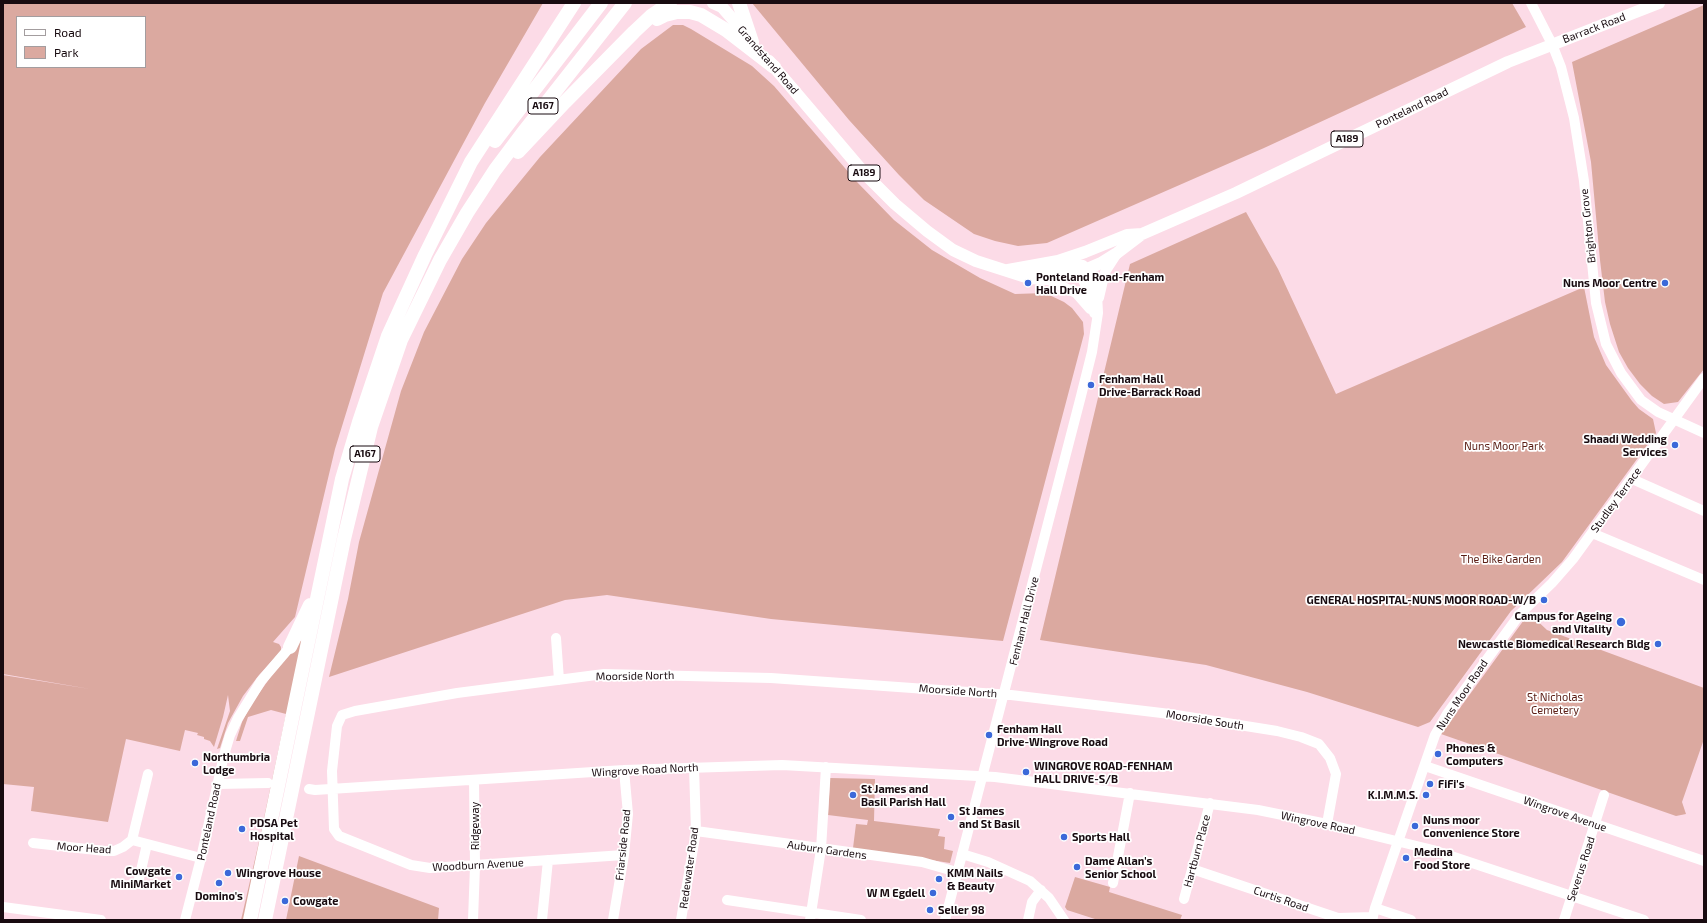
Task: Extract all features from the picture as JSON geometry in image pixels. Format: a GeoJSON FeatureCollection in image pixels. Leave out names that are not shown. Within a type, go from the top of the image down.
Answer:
{"type":"FeatureCollection","features":[{"type":"Feature","properties":{"kind":"highway","name":"A167"},"geometry":{"type":"LineString","coordinates":[[250,920],[342,479],[359,422],[388,336],[425,255],[451,206],[511,119],[601,3]]}},
{"type":"Feature","properties":{"kind":"highway","name":"A167"},"geometry":{"type":"LineString","coordinates":[[265,920],[344,539],[371,427],[401,340],[440,260],[467,213],[495,170],[625,3]]}},
{"type":"Feature","properties":{"kind":"highway"},"geometry":{"type":"LineString","coordinates":[[467,213],[515,155],[565,102],[634,32],[651,16],[670,3]]}},
{"type":"Feature","properties":{"kind":"highway"},"geometry":{"type":"LineString","coordinates":[[739,3],[752,42]]}},
{"type":"Feature","properties":{"kind":"highway"},"geometry":{"type":"LineString","coordinates":[[451,206],[472,162],[573,5]]}},
{"type":"Feature","properties":{"kind":"highway"},"geometry":{"type":"LineString","coordinates":[[634,32],[665,15],[677,12],[690,12],[701,15],[726,30],[774,67]]}},
{"type":"Feature","properties":{"kind":"highway"},"geometry":{"type":"LineString","coordinates":[[290,647],[319,585]]}},
{"type":"Feature","properties":{"kind":"main road","name":"Barrack Road"},"geometry":{"type":"LineString","coordinates":[[1552,44],[1659,3]]}},
{"type":"Feature","properties":{"kind":"main road","name":"Grandstand Road"},"geometry":{"type":"LineString","coordinates":[[719,4],[864,174],[895,204],[927,231],[962,255],[987,265],[1011,270]]}},
{"type":"Feature","properties":{"kind":"main road","name":"Ponteland Road"},"geometry":{"type":"LineString","coordinates":[[1011,270],[1029,278],[1047,279],[1082,268],[1118,253],[1142,234],[1236,193],[1508,62],[1552,44]]}},
{"type":"Feature","properties":{"kind":"main road","name":"Ponteland Road"},"geometry":{"type":"LineString","coordinates":[[1011,270],[1058,261],[1127,235],[1142,234]]}},
{"type":"Feature","properties":{"kind":"street","name":"Brighton Grove"},"geometry":{"type":"LineString","coordinates":[[1531,3],[1552,44],[1561,67],[1574,118],[1584,182],[1596,303],[1606,344],[1614,362],[1634,392],[1649,406],[1673,420],[1704,433]]}},
{"type":"Feature","properties":{"kind":"street"},"geometry":{"type":"LineString","coordinates":[[1011,270],[1037,272],[1082,268],[1085,252]]}},
{"type":"Feature","properties":{"kind":"street"},"geometry":{"type":"LineString","coordinates":[[1098,301],[1105,272],[1118,253]]}},
{"type":"Feature","properties":{"kind":"street","name":"Fenham Hall Drive"},"geometry":{"type":"LineString","coordinates":[[945,920],[1092,352],[1098,301],[1082,268]]}},
{"type":"Feature","properties":{"kind":"street","name":"Fenham Hall Drive"},"geometry":{"type":"LineString","coordinates":[[1082,268],[1096,318]]}},
{"type":"Feature","properties":{"kind":"street"},"geometry":{"type":"LineString","coordinates":[[1047,279],[1078,294],[1096,318]]}},
{"type":"Feature","properties":{"kind":"street","name":"Studley Terrace"},"geometry":{"type":"LineString","coordinates":[[1520,614],[1548,588],[1574,559],[1704,378]]}},
{"type":"Feature","properties":{"kind":"street"},"geometry":{"type":"LineString","coordinates":[[1632,479],[1704,511]]}},
{"type":"Feature","properties":{"kind":"street"},"geometry":{"type":"LineString","coordinates":[[1592,533],[1703,579]]}},
{"type":"Feature","properties":{"kind":"street","name":"Nuns Moor Road"},"geometry":{"type":"LineString","coordinates":[[1373,915],[1435,735],[1447,714],[1520,614]]}},
{"type":"Feature","properties":{"kind":"street"},"geometry":{"type":"LineString","coordinates":[[556,638],[559,680]]}},
{"type":"Feature","properties":{"kind":"street","name":"Ponteland Road"},"geometry":{"type":"LineString","coordinates":[[186,920],[224,755],[238,718],[261,680],[290,647]]}},
{"type":"Feature","properties":{"kind":"street","name":"Moorside North"},"geometry":{"type":"LineString","coordinates":[[334,788],[332,771],[337,726],[342,716],[355,711],[457,693],[604,674],[740,677],[1004,694]]}},
{"type":"Feature","properties":{"kind":"street","name":"Moorside South"},"geometry":{"type":"LineString","coordinates":[[1004,694],[1170,714],[1277,731],[1301,737],[1319,744],[1330,758],[1336,774],[1327,824]]}},
{"type":"Feature","properties":{"kind":"street","name":"Wingrove Road North"},"geometry":{"type":"LineString","coordinates":[[309,789],[315,790],[624,770],[782,765],[982,776]]}},
{"type":"Feature","properties":{"kind":"street","name":"Wingrove Avenue"},"geometry":{"type":"LineString","coordinates":[[1425,766],[1704,861]]}},
{"type":"Feature","properties":{"kind":"street"},"geometry":{"type":"LineString","coordinates":[[810,916],[821,849],[826,767]]}},
{"type":"Feature","properties":{"kind":"street","name":"Redewater Road"},"geometry":{"type":"LineString","coordinates":[[681,920],[696,831],[694,768]]}},
{"type":"Feature","properties":{"kind":"street","name":"Friarside Road"},"geometry":{"type":"LineString","coordinates":[[613,920],[624,855],[628,814],[624,770]]}},
{"type":"Feature","properties":{"kind":"street"},"geometry":{"type":"LineString","coordinates":[[148,774],[132,840],[201,858]]}},
{"type":"Feature","properties":{"kind":"street","name":"Wingrove Road"},"geometry":{"type":"LineString","coordinates":[[982,776],[1130,793],[1258,810],[1327,824],[1433,850],[1644,920]]}},
{"type":"Feature","properties":{"kind":"street","name":"Ridgeway"},"geometry":{"type":"LineString","coordinates":[[473,920],[475,866],[474,780]]}},
{"type":"Feature","properties":{"kind":"street"},"geometry":{"type":"LineString","coordinates":[[218,784],[268,783]]}},
{"type":"Feature","properties":{"kind":"street","name":"Woodburn Avenue"},"geometry":{"type":"LineString","coordinates":[[334,788],[334,829],[340,836],[411,865],[430,868],[475,866],[624,855]]}},
{"type":"Feature","properties":{"kind":"street"},"geometry":{"type":"LineString","coordinates":[[1113,882],[1130,793]]}},
{"type":"Feature","properties":{"kind":"street","name":"Severus Road"},"geometry":{"type":"LineString","coordinates":[[1564,920],[1604,795]]}},
{"type":"Feature","properties":{"kind":"street","name":"Hartburn Place"},"geometry":{"type":"LineString","coordinates":[[1184,899],[1210,804]]}},
{"type":"Feature","properties":{"kind":"street","name":"Auburn Gardens"},"geometry":{"type":"LineString","coordinates":[[696,831],[738,838],[922,862],[958,872]]}},
{"type":"Feature","properties":{"kind":"street","name":"Moor Head"},"geometry":{"type":"LineString","coordinates":[[33,843],[114,851],[123,847],[132,840]]}},
{"type":"Feature","properties":{"kind":"street"},"geometry":{"type":"LineString","coordinates":[[139,880],[147,844]]}},
{"type":"Feature","properties":{"kind":"street"},"geometry":{"type":"LineString","coordinates":[[962,854],[988,862],[1022,877],[1041,890],[1059,911],[1064,920]]}},
{"type":"Feature","properties":{"kind":"street"},"geometry":{"type":"LineString","coordinates":[[542,920],[548,860]]}},
{"type":"Feature","properties":{"kind":"street","name":"Curtis Road"},"geometry":{"type":"LineString","coordinates":[[1192,869],[1338,918],[1373,915]]}},
{"type":"Feature","properties":{"kind":"street"},"geometry":{"type":"LineString","coordinates":[[1028,920],[1032,902],[1041,890]]}},
{"type":"Feature","properties":{"kind":"street"},"geometry":{"type":"LineString","coordinates":[[728,900],[810,916],[861,920]]}},
{"type":"Feature","properties":{"kind":"street"},"geometry":{"type":"LineString","coordinates":[[3,906],[52,917],[101,920]]}},
{"type":"Feature","properties":{"kind":"street"},"geometry":{"type":"LineString","coordinates":[[1373,915],[1411,920]]}},
{"type":"Feature","properties":{"kind":"green space"},"geometry":{"type":"Polygon","coordinates":[[[3,3],[543,3],[485,103],[383,293],[335,449],[295,617],[273,642],[279,644],[281,651],[259,675],[243,696],[228,723],[220,748],[217,749],[230,711],[228,695],[214,747],[210,741],[197,735],[198,733],[185,730],[180,751],[126,739],[108,822],[31,811],[34,787],[3,784],[3,675],[90,689],[3,674],[3,3]]]}},
{"type":"Feature","properties":{"kind":"green space"},"geometry":{"type":"Polygon","coordinates":[[[752,3],[1512,3],[1526,27],[1264,148],[1047,243],[1018,246],[995,241],[974,234],[924,200],[849,120],[752,3]]]}},
{"type":"Feature","properties":{"kind":"green space"},"geometry":{"type":"Polygon","coordinates":[[[1704,5],[1704,369],[1678,402],[1664,404],[1652,396],[1640,384],[1628,368],[1619,352],[1610,324],[1605,302],[1600,260],[1591,162],[1572,62],[1704,5]]]}},
{"type":"Feature","properties":{"kind":"green space"},"geometry":{"type":"Polygon","coordinates":[[[673,25],[683,25],[691,29],[752,66],[774,86],[857,182],[894,220],[932,250],[980,278],[1015,294],[1045,293],[1064,302],[1072,308],[1083,322],[1084,334],[1003,641],[771,619],[607,595],[565,600],[329,677],[348,599],[359,542],[401,391],[424,332],[462,259],[486,223],[540,157],[641,49],[673,25]]]}},
{"type":"Feature","properties":{"kind":"green space"},"geometry":{"type":"Polygon","coordinates":[[[1246,212],[1278,269],[1336,394],[1584,287],[1594,337],[1606,365],[1632,401],[1639,409],[1653,419],[1656,433],[1562,562],[1511,611],[1430,722],[1418,727],[1307,692],[1206,665],[1040,640],[1130,264],[1246,212]]]}},
{"type":"Feature","properties":{"kind":"green space","name":"St Nicholas Cemetery"},"geometry":{"type":"Polygon","coordinates":[[[1529,613],[1547,630],[1704,688],[1704,739],[1682,802],[1686,814],[1676,816],[1441,734],[1529,613]]]}},
{"type":"Feature","properties":{"kind":"green space"},"geometry":{"type":"Polygon","coordinates":[[[300,641],[303,641],[245,920],[241,920],[286,714],[271,710],[248,717],[240,741],[236,741],[242,722],[252,703],[272,675],[300,641]]]}},
{"type":"Feature","properties":{"kind":"green space"},"geometry":{"type":"Polygon","coordinates":[[[830,778],[875,779],[874,821],[940,829],[938,836],[945,837],[944,849],[953,851],[950,863],[853,848],[856,824],[867,825],[868,820],[828,815],[830,778]]]}},
{"type":"Feature","properties":{"kind":"green space"},"geometry":{"type":"Polygon","coordinates":[[[299,856],[439,908],[438,920],[286,920],[299,856]]]}},
{"type":"Feature","properties":{"kind":"green space"},"geometry":{"type":"Polygon","coordinates":[[[1075,877],[1110,887],[1109,892],[1182,915],[1180,920],[1098,920],[1067,910],[1065,907],[1075,877]]]}},
{"type":"Feature","properties":{"kind":"place","name":"Ponteland Road-Fenham Hall Drive"},"geometry":{"type":"Point","coordinates":[1028,283]}},
{"type":"Feature","properties":{"kind":"place","name":"Nuns Moor Centre"},"geometry":{"type":"Point","coordinates":[1665,283]}},
{"type":"Feature","properties":{"kind":"place","name":"Fenham Hall Drive-Barrack Road"},"geometry":{"type":"Point","coordinates":[1091,385]}},
{"type":"Feature","properties":{"kind":"place","name":"Shaadi Wedding Services"},"geometry":{"type":"Point","coordinates":[1675,445]}},
{"type":"Feature","properties":{"kind":"place","name":"GENERAL HOSPITAL-NUNS MOOR ROAD-W/B"},"geometry":{"type":"Point","coordinates":[1544,600]}},
{"type":"Feature","properties":{"kind":"place","name":"Campus for Ageing and Vitality"},"geometry":{"type":"Point","coordinates":[1621,622]}},
{"type":"Feature","properties":{"kind":"place","name":"Newcastle Biomedical Research Bldg"},"geometry":{"type":"Point","coordinates":[1658,644]}},
{"type":"Feature","properties":{"kind":"place","name":"Fenham Hall Drive-Wingrove Road"},"geometry":{"type":"Point","coordinates":[989,735]}},
{"type":"Feature","properties":{"kind":"place","name":"Phones & Computers"},"geometry":{"type":"Point","coordinates":[1438,754]}},
{"type":"Feature","properties":{"kind":"place","name":"Northumbria Lodge"},"geometry":{"type":"Point","coordinates":[195,763]}},
{"type":"Feature","properties":{"kind":"place","name":"WINGROVE ROAD-FENHAM HALL DRIVE-S/B"},"geometry":{"type":"Point","coordinates":[1026,772]}},
{"type":"Feature","properties":{"kind":"place","name":"FiFi's"},"geometry":{"type":"Point","coordinates":[1430,784]}},
{"type":"Feature","properties":{"kind":"place","name":"St James and Basil Parish Hall"},"geometry":{"type":"Point","coordinates":[853,795]}},
{"type":"Feature","properties":{"kind":"place","name":"K.I.M.M.S."},"geometry":{"type":"Point","coordinates":[1426,795]}},
{"type":"Feature","properties":{"kind":"place","name":"St James and St Basil"},"geometry":{"type":"Point","coordinates":[951,817]}},
{"type":"Feature","properties":{"kind":"place","name":"Nuns moor Convenience Store"},"geometry":{"type":"Point","coordinates":[1415,826]}},
{"type":"Feature","properties":{"kind":"place","name":"PDSA Pet Hospital"},"geometry":{"type":"Point","coordinates":[242,829]}},
{"type":"Feature","properties":{"kind":"place","name":"Sports Hall"},"geometry":{"type":"Point","coordinates":[1064,837]}},
{"type":"Feature","properties":{"kind":"place","name":"Medina Food Store"},"geometry":{"type":"Point","coordinates":[1406,858]}},
{"type":"Feature","properties":{"kind":"place","name":"Dame Allan's Senior School"},"geometry":{"type":"Point","coordinates":[1077,867]}},
{"type":"Feature","properties":{"kind":"place","name":"Wingrove House"},"geometry":{"type":"Point","coordinates":[228,873]}},
{"type":"Feature","properties":{"kind":"place","name":"Cowgate MiniMarket"},"geometry":{"type":"Point","coordinates":[179,877]}},
{"type":"Feature","properties":{"kind":"place","name":"KMM Nails & Beauty"},"geometry":{"type":"Point","coordinates":[939,879]}},
{"type":"Feature","properties":{"kind":"place","name":"Domino's"},"geometry":{"type":"Point","coordinates":[219,883]}},
{"type":"Feature","properties":{"kind":"place","name":"W M Egdell"},"geometry":{"type":"Point","coordinates":[933,893]}},
{"type":"Feature","properties":{"kind":"place","name":"Cowgate"},"geometry":{"type":"Point","coordinates":[285,901]}},
{"type":"Feature","properties":{"kind":"place","name":"Seller 98"},"geometry":{"type":"Point","coordinates":[930,910]}},
{"type":"Feature","properties":{"kind":"park label","name":"Nuns Moor Park"},"geometry":{"type":"Point","coordinates":[1504,446]}},
{"type":"Feature","properties":{"kind":"park label","name":"The Bike Garden"},"geometry":{"type":"Point","coordinates":[1501,559]}}]}
